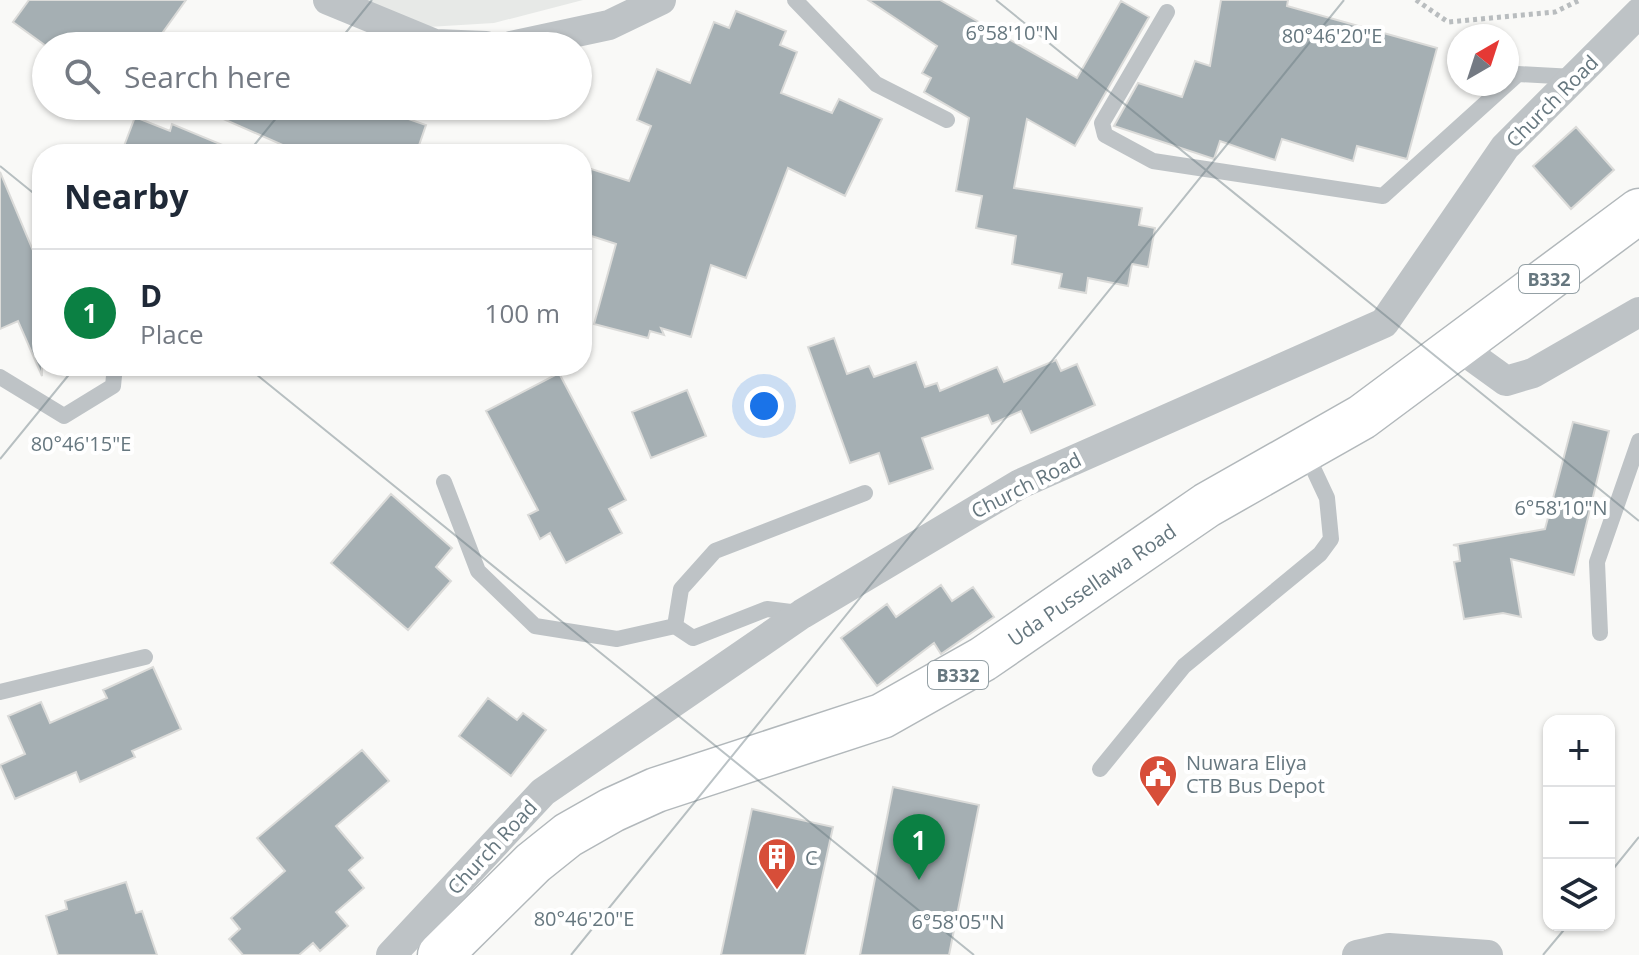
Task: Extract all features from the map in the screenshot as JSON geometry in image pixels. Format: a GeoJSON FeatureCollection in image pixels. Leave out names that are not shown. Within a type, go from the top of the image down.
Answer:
{"type":"FeatureCollection","features":[{"type":"Feature","properties":{"kind":"main road","name":"Uda Pussellawa Road"},"geometry":{"type":"LineString","coordinates":[[440,955],[533,863],[590,822],[656,790],[882,716],[927,694],[1006,644],[1207,505],[1362,417],[1639,211]]}},
{"type":"Feature","properties":{"kind":"street"},"geometry":{"type":"LineString","coordinates":[[328,0],[406,32]]}},
{"type":"Feature","properties":{"kind":"street"},"geometry":{"type":"LineString","coordinates":[[576,32],[609,25],[661,0]]}},
{"type":"Feature","properties":{"kind":"street","name":"Church Road"},"geometry":{"type":"LineString","coordinates":[[391,955],[543,792],[802,614],[1020,484],[1384,323],[1505,147],[1639,13]]}},
{"type":"Feature","properties":{"kind":"street"},"geometry":{"type":"LineString","coordinates":[[1459,347],[1506,381],[1533,373],[1639,312]]}},
{"type":"Feature","properties":{"kind":"street"},"geometry":{"type":"LineString","coordinates":[[1357,955],[1389,948],[1483,954]]}},
{"type":"Feature","properties":{"kind":"lane"},"geometry":{"type":"LineString","coordinates":[[795,0],[876,84],[947,120]]}},
{"type":"Feature","properties":{"kind":"lane"},"geometry":{"type":"LineString","coordinates":[[1167,12],[1102,123],[1105,135],[1153,161],[1383,196],[1518,74],[1576,77]]}},
{"type":"Feature","properties":{"kind":"lane"},"geometry":{"type":"LineString","coordinates":[[0,377],[64,416],[113,386],[114,376]]}},
{"type":"Feature","properties":{"kind":"lane"},"geometry":{"type":"LineString","coordinates":[[1600,633],[1597,562],[1639,441]]}},
{"type":"Feature","properties":{"kind":"lane"},"geometry":{"type":"LineString","coordinates":[[1100,769],[1184,666],[1320,554],[1331,539],[1327,498],[1304,450]]}},
{"type":"Feature","properties":{"kind":"lane"},"geometry":{"type":"LineString","coordinates":[[444,482],[478,571],[535,626],[617,639],[675,626],[693,638],[767,609],[802,614]]}},
{"type":"Feature","properties":{"kind":"lane"},"geometry":{"type":"LineString","coordinates":[[675,626],[681,589],[715,551],[865,493]]}},
{"type":"Feature","properties":{"kind":"lane"},"geometry":{"type":"LineString","coordinates":[[0,692],[145,657]]}},
{"type":"Feature","properties":{"kind":"path"},"geometry":{"type":"LineString","coordinates":[[1416,0],[1448,22],[1555,12],[1580,0]]}},
{"type":"Feature","properties":{"kind":"shaded area"},"geometry":{"type":"Polygon","coordinates":[[[360,0],[583,0],[494,23],[428,27],[360,0]]]}},
{"type":"Feature","properties":{"kind":"building"},"geometry":{"type":"Polygon","coordinates":[[[29,0],[186,0],[163,32],[32,32],[32,36],[13,22],[29,0]]]}},
{"type":"Feature","properties":{"kind":"building"},"geometry":{"type":"Polygon","coordinates":[[[868,0],[940,0],[1077,78],[1121,1],[1149,17],[1075,146],[1027,119],[1014,188],[1142,208],[1139,225],[1155,228],[1148,267],[1132,264],[1128,286],[1088,278],[1086,293],[1059,288],[1062,274],[1012,264],[1016,236],[976,228],[982,196],[956,191],[969,118],[924,92],[931,78],[922,73],[937,46],[868,0]]]}},
{"type":"Feature","properties":{"kind":"building"},"geometry":{"type":"Polygon","coordinates":[[[1221,0],[1288,0],[1287,6],[1437,48],[1407,159],[1357,146],[1353,161],[1282,139],[1275,160],[1220,141],[1214,159],[1114,126],[1138,83],[1182,97],[1195,61],[1210,66],[1221,0]]]}},
{"type":"Feature","properties":{"kind":"building"},"geometry":{"type":"Polygon","coordinates":[[[736,11],[786,31],[780,45],[797,52],[781,93],[832,113],[839,99],[882,119],[845,196],[788,168],[746,278],[711,265],[691,337],[661,328],[664,335],[650,331],[648,338],[594,324],[616,244],[592,236],[592,169],[629,181],[651,126],[637,120],[657,69],[690,83],[714,22],[729,28],[736,11]]]}},
{"type":"Feature","properties":{"kind":"building"},"geometry":{"type":"Polygon","coordinates":[[[134,120],[142,120],[170,131],[172,124],[220,144],[125,144],[134,120]]]}},
{"type":"Feature","properties":{"kind":"building"},"geometry":{"type":"Polygon","coordinates":[[[226,120],[412,120],[426,125],[419,144],[280,144],[226,120]]]}},
{"type":"Feature","properties":{"kind":"building"},"geometry":{"type":"Polygon","coordinates":[[[1576,127],[1614,170],[1571,209],[1533,166],[1576,127]]]}},
{"type":"Feature","properties":{"kind":"building"},"geometry":{"type":"Polygon","coordinates":[[[0,172],[32,248],[32,353],[18,321],[0,329],[0,172]]]}},
{"type":"Feature","properties":{"kind":"building"},"geometry":{"type":"Polygon","coordinates":[[[834,338],[847,374],[869,366],[874,377],[916,362],[925,387],[937,383],[940,391],[997,367],[1004,382],[1056,360],[1061,371],[1077,364],[1095,405],[1031,433],[1021,411],[992,424],[988,415],[922,438],[933,469],[889,484],[879,453],[850,463],[808,347],[834,338]]]}},
{"type":"Feature","properties":{"kind":"building"},"geometry":{"type":"Polygon","coordinates":[[[553,376],[561,376],[626,500],[609,509],[622,533],[566,563],[550,533],[540,539],[528,515],[538,510],[486,411],[553,376]]]}},
{"type":"Feature","properties":{"kind":"building"},"geometry":{"type":"Polygon","coordinates":[[[687,390],[706,436],[651,458],[632,412],[687,390]]]}},
{"type":"Feature","properties":{"kind":"building"},"geometry":{"type":"Polygon","coordinates":[[[1573,422],[1609,431],[1574,575],[1511,559],[1521,617],[1503,613],[1464,619],[1454,562],[1460,561],[1458,546],[1453,545],[1545,529],[1573,422]]]}},
{"type":"Feature","properties":{"kind":"building"},"geometry":{"type":"Polygon","coordinates":[[[391,494],[452,548],[436,567],[451,581],[408,630],[331,563],[391,494]]]}},
{"type":"Feature","properties":{"kind":"building"},"geometry":{"type":"Polygon","coordinates":[[[941,585],[952,601],[973,587],[994,617],[941,654],[934,643],[877,686],[841,638],[887,604],[896,617],[941,585]]]}},
{"type":"Feature","properties":{"kind":"building"},"geometry":{"type":"Polygon","coordinates":[[[153,667],[181,729],[132,751],[135,757],[80,782],[76,772],[15,799],[0,765],[25,754],[8,716],[41,702],[50,723],[107,698],[103,690],[153,667]]]}},
{"type":"Feature","properties":{"kind":"building"},"geometry":{"type":"Polygon","coordinates":[[[488,698],[517,720],[523,713],[546,730],[511,776],[459,736],[488,698]]]}},
{"type":"Feature","properties":{"kind":"building"},"geometry":{"type":"Polygon","coordinates":[[[362,750],[389,781],[336,826],[363,858],[349,870],[364,888],[336,912],[348,926],[320,951],[313,943],[299,955],[243,955],[229,939],[240,929],[231,918],[285,871],[257,838],[362,750]]]}},
{"type":"Feature","properties":{"kind":"building"},"geometry":{"type":"Polygon","coordinates":[[[893,787],[979,805],[949,955],[860,955],[893,787]]]}},
{"type":"Feature","properties":{"kind":"building","name":"C"},"geometry":{"type":"Polygon","coordinates":[[[752,809],[833,827],[805,955],[721,955],[752,809]]]}},
{"type":"Feature","properties":{"kind":"building"},"geometry":{"type":"Polygon","coordinates":[[[126,882],[136,913],[142,911],[157,955],[58,955],[46,916],[67,909],[65,901],[126,882]]]}},
{"type":"Feature","properties":{"kind":"place","name":"Nuwara Eliya CTB Bus Depot"},"geometry":{"type":"Point","coordinates":[1158,808]}},
{"type":"Feature","properties":{"kind":"place","name":"D"},"geometry":{"type":"Point","coordinates":[919,880]}},
{"type":"Feature","properties":{"kind":"place","name":"C"},"geometry":{"type":"Point","coordinates":[777,891]}}]}
